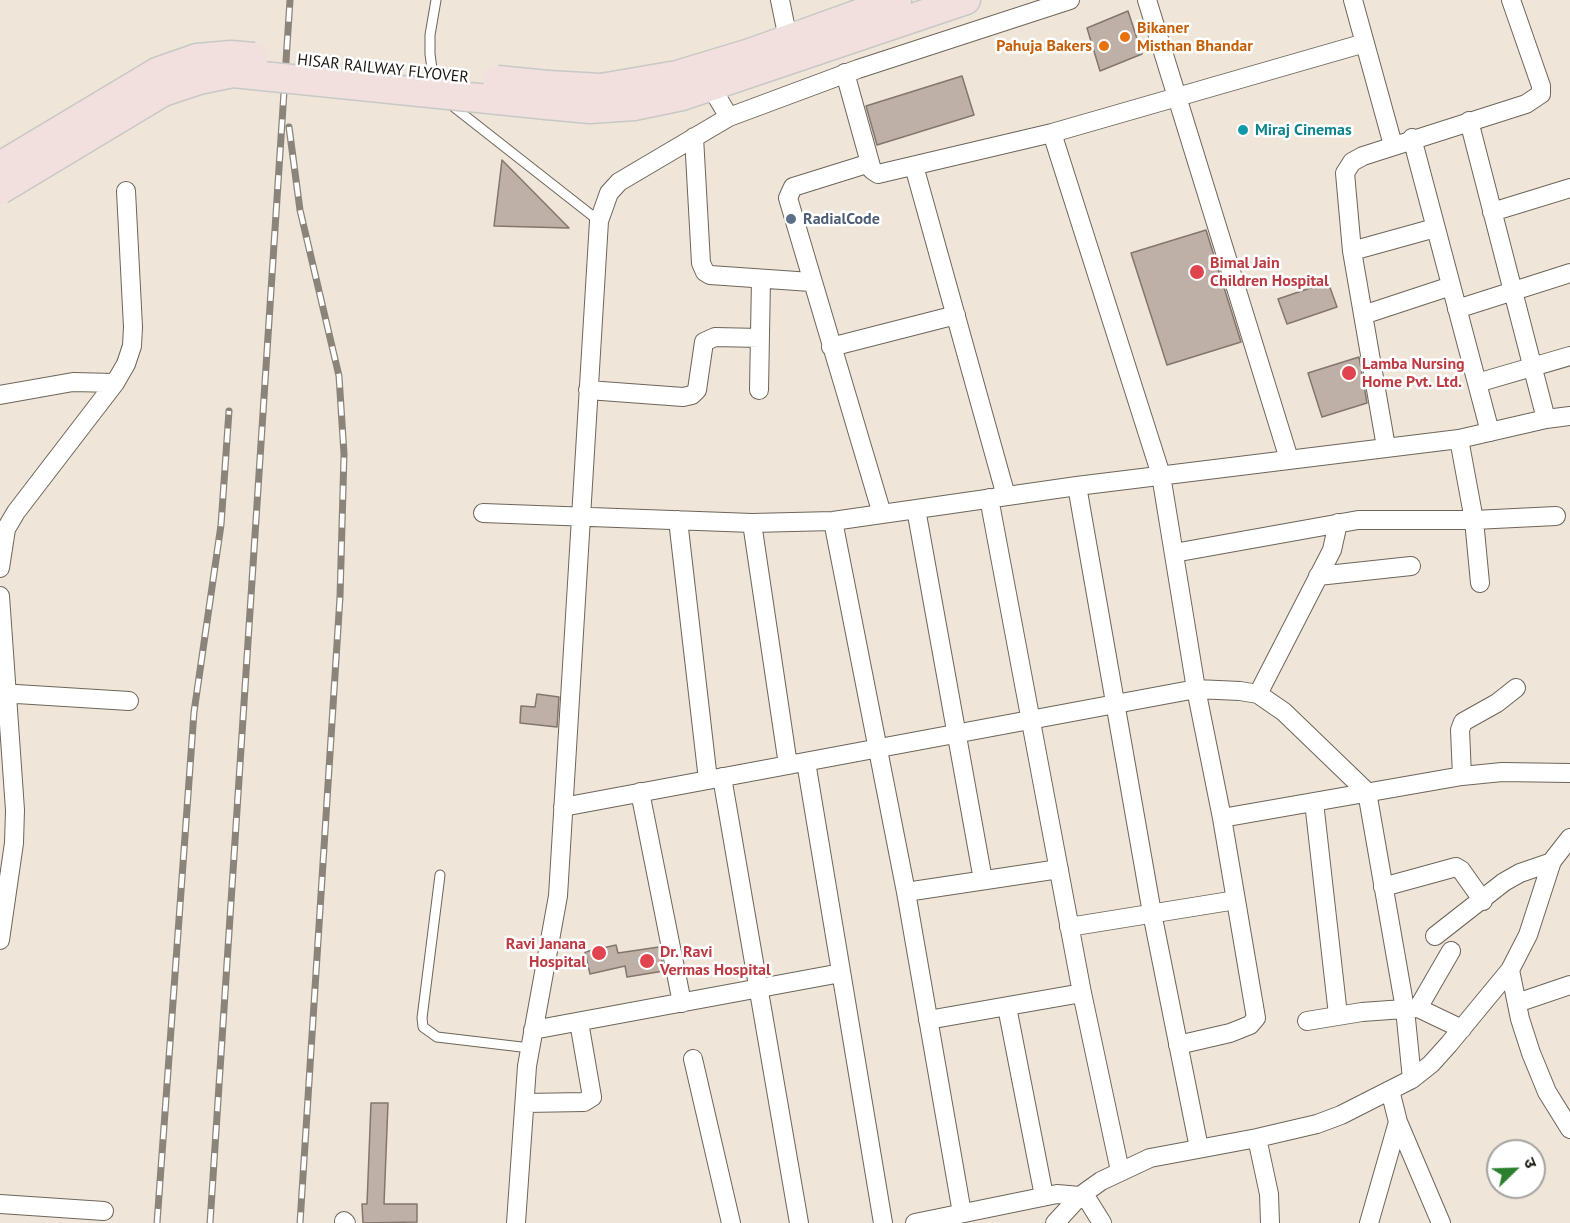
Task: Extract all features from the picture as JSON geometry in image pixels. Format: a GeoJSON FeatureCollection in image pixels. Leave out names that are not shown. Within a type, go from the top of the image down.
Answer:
{"type":"FeatureCollection","features":[{"type":"Feature","properties":{"kind":"main road","name":"HISAR RAILWAY FLYOVER"},"geometry":{"type":"LineString","coordinates":[[0,190],[163,92],[199,80],[233,73],[547,95],[677,75],[897,0]]}},
{"type":"Feature","properties":{"kind":"main road","name":"HISAR RAILWAY FLYOVER"},"geometry":{"type":"LineString","coordinates":[[0,166],[157,72],[197,58],[231,55],[547,95],[590,109],[634,106],[711,87],[966,0]]}},
{"type":"Feature","properties":{"kind":"street"},"geometry":{"type":"LineString","coordinates":[[780,0],[788,39]]}},
{"type":"Feature","properties":{"kind":"street"},"geometry":{"type":"LineString","coordinates":[[516,1223],[532,1039],[558,896],[599,221],[609,193],[619,182],[729,117],[845,73],[1070,0]]}},
{"type":"Feature","properties":{"kind":"street"},"geometry":{"type":"LineString","coordinates":[[1147,0],[1289,459]]}},
{"type":"Feature","properties":{"kind":"street"},"geometry":{"type":"LineString","coordinates":[[1353,0],[1393,145]]}},
{"type":"Feature","properties":{"kind":"street"},"geometry":{"type":"LineString","coordinates":[[1386,447],[1352,251],[1345,173],[1352,162],[1363,156],[1412,138],[1526,104],[1541,94],[1511,0]]}},
{"type":"Feature","properties":{"kind":"street"},"geometry":{"type":"LineString","coordinates":[[845,73],[870,164],[874,173],[878,174],[1052,133],[1365,43]]}},
{"type":"Feature","properties":{"kind":"street"},"geometry":{"type":"LineString","coordinates":[[711,87],[729,117]]}},
{"type":"Feature","properties":{"kind":"street"},"geometry":{"type":"LineString","coordinates":[[1468,121],[1515,291],[1546,419]]}},
{"type":"Feature","properties":{"kind":"street"},"geometry":{"type":"LineString","coordinates":[[1052,133],[1161,475],[1196,689],[1222,818],[1255,1022],[1230,1033],[1178,1045]]}},
{"type":"Feature","properties":{"kind":"street"},"geometry":{"type":"LineString","coordinates":[[694,136],[702,268],[710,275],[811,282]]}},
{"type":"Feature","properties":{"kind":"street"},"geometry":{"type":"LineString","coordinates":[[1412,138],[1490,432]]}},
{"type":"Feature","properties":{"kind":"street"},"geometry":{"type":"LineString","coordinates":[[870,164],[798,185],[788,192],[788,198],[811,282],[882,513]]}},
{"type":"Feature","properties":{"kind":"street"},"geometry":{"type":"LineString","coordinates":[[914,166],[956,315],[998,497],[1031,720],[1082,993],[1120,1171]]}},
{"type":"Feature","properties":{"kind":"street"},"geometry":{"type":"LineString","coordinates":[[1492,212],[1570,188]]}},
{"type":"Feature","properties":{"kind":"street"},"geometry":{"type":"LineString","coordinates":[[0,568],[6,529],[16,512],[115,383],[126,364],[132,346],[133,327],[126,191]]}},
{"type":"Feature","properties":{"kind":"street"},"geometry":{"type":"LineString","coordinates":[[1352,251],[1435,228]]}},
{"type":"Feature","properties":{"kind":"street"},"geometry":{"type":"LineString","coordinates":[[1457,309],[1570,273]]}},
{"type":"Feature","properties":{"kind":"street"},"geometry":{"type":"LineString","coordinates":[[759,390],[761,279]]}},
{"type":"Feature","properties":{"kind":"street"},"geometry":{"type":"LineString","coordinates":[[1363,315],[1451,286]]}},
{"type":"Feature","properties":{"kind":"street"},"geometry":{"type":"LineString","coordinates":[[831,346],[956,315]]}},
{"type":"Feature","properties":{"kind":"street"},"geometry":{"type":"LineString","coordinates":[[588,390],[683,397],[692,395],[697,390],[704,342],[715,337],[760,338]]}},
{"type":"Feature","properties":{"kind":"street"},"geometry":{"type":"LineString","coordinates":[[1477,382],[1570,356]]}},
{"type":"Feature","properties":{"kind":"street"},"geometry":{"type":"LineString","coordinates":[[0,395],[73,382],[115,383]]}},
{"type":"Feature","properties":{"kind":"street"},"geometry":{"type":"LineString","coordinates":[[483,513],[752,523],[833,521],[1161,475],[1460,439],[1546,419],[1570,416]]}},
{"type":"Feature","properties":{"kind":"street"},"geometry":{"type":"LineString","coordinates":[[1460,439],[1474,520],[1480,583]]}},
{"type":"Feature","properties":{"kind":"street"},"geometry":{"type":"LineString","coordinates":[[1077,486],[1152,913],[1199,1148]]}},
{"type":"Feature","properties":{"kind":"street"},"geometry":{"type":"LineString","coordinates":[[916,509],[983,880]]}},
{"type":"Feature","properties":{"kind":"street"},"geometry":{"type":"LineString","coordinates":[[1174,553],[1338,523],[1406,518],[1474,520],[1556,516]]}},
{"type":"Feature","properties":{"kind":"street"},"geometry":{"type":"LineString","coordinates":[[678,520],[715,779],[758,990],[799,1223]]}},
{"type":"Feature","properties":{"kind":"street"},"geometry":{"type":"LineString","coordinates":[[833,521],[876,749],[906,892],[962,1213]]}},
{"type":"Feature","properties":{"kind":"street"},"geometry":{"type":"LineString","coordinates":[[752,523],[797,763],[841,973],[882,1223]]}},
{"type":"Feature","properties":{"kind":"street"},"geometry":{"type":"LineString","coordinates":[[1258,694],[1332,550],[1338,523]]}},
{"type":"Feature","properties":{"kind":"street"},"geometry":{"type":"LineString","coordinates":[[1318,576],[1411,566]]}},
{"type":"Feature","properties":{"kind":"street"},"geometry":{"type":"LineString","coordinates":[[0,596],[3,693],[15,810],[7,843],[0,934]]}},
{"type":"Feature","properties":{"kind":"street"},"geometry":{"type":"LineString","coordinates":[[1462,776],[1460,730],[1463,722],[1497,703],[1516,688]]}},
{"type":"Feature","properties":{"kind":"street"},"geometry":{"type":"LineString","coordinates":[[563,807],[1196,689],[1258,694],[1284,712],[1367,792],[1383,887],[1411,1008],[1412,1078]]}},
{"type":"Feature","properties":{"kind":"street"},"geometry":{"type":"LineString","coordinates":[[3,693],[129,700]]}},
{"type":"Feature","properties":{"kind":"street"},"geometry":{"type":"LineString","coordinates":[[1222,818],[1462,776],[1502,772],[1570,773]]}},
{"type":"Feature","properties":{"kind":"street"},"geometry":{"type":"LineString","coordinates":[[640,792],[682,1003]]}},
{"type":"Feature","properties":{"kind":"street"},"geometry":{"type":"LineString","coordinates":[[1314,802],[1338,1015]]}},
{"type":"Feature","properties":{"kind":"street"},"geometry":{"type":"LineString","coordinates":[[1055,1223],[1080,1196],[1120,1171],[1150,1158],[1257,1138],[1325,1121],[1390,1090],[1431,1064],[1510,970],[1528,935],[1552,862],[1570,838]]}},
{"type":"Feature","properties":{"kind":"street"},"geometry":{"type":"LineString","coordinates":[[1435,936],[1520,873],[1552,862]]}},
{"type":"Feature","properties":{"kind":"street"},"geometry":{"type":"LineString","coordinates":[[1383,887],[1456,867],[1461,870],[1483,901]]}},
{"type":"Feature","properties":{"kind":"street"},"geometry":{"type":"LineString","coordinates":[[906,892],[1059,869]]}},
{"type":"Feature","properties":{"kind":"street"},"geometry":{"type":"LineString","coordinates":[[1069,927],[1236,900]]}},
{"type":"Feature","properties":{"kind":"street"},"geometry":{"type":"LineString","coordinates":[[1411,1008],[1451,951]]}},
{"type":"Feature","properties":{"kind":"street"},"geometry":{"type":"LineString","coordinates":[[1510,970],[1531,1053],[1547,1092],[1570,1129]]}},
{"type":"Feature","properties":{"kind":"street"},"geometry":{"type":"LineString","coordinates":[[532,1039],[579,1022],[841,973]]}},
{"type":"Feature","properties":{"kind":"street"},"geometry":{"type":"LineString","coordinates":[[1517,1003],[1570,985]]}},
{"type":"Feature","properties":{"kind":"street"},"geometry":{"type":"LineString","coordinates":[[928,1020],[1082,993]]}},
{"type":"Feature","properties":{"kind":"street"},"geometry":{"type":"LineString","coordinates":[[1007,1006],[1044,1197]]}},
{"type":"Feature","properties":{"kind":"street"},"geometry":{"type":"LineString","coordinates":[[1307,1021],[1338,1015],[1411,1008],[1462,1029]]}},
{"type":"Feature","properties":{"kind":"street"},"geometry":{"type":"LineString","coordinates":[[525,1103],[584,1102],[592,1097],[579,1022]]}},
{"type":"Feature","properties":{"kind":"street"},"geometry":{"type":"LineString","coordinates":[[693,1059],[731,1223]]}},
{"type":"Feature","properties":{"kind":"street"},"geometry":{"type":"LineString","coordinates":[[1390,1090],[1398,1122],[1441,1223]]}},
{"type":"Feature","properties":{"kind":"street"},"geometry":{"type":"LineString","coordinates":[[1368,1223],[1398,1122]]}},
{"type":"Feature","properties":{"kind":"street"},"geometry":{"type":"LineString","coordinates":[[1257,1138],[1269,1194],[1270,1223]]}},
{"type":"Feature","properties":{"kind":"street"},"geometry":{"type":"LineString","coordinates":[[915,1223],[1058,1194],[1080,1196],[1089,1202],[1102,1223]]}},
{"type":"Feature","properties":{"kind":"street"},"geometry":{"type":"LineString","coordinates":[[0,1204],[104,1211]]}},
{"type":"Feature","properties":{"kind":"lane"},"geometry":{"type":"LineString","coordinates":[[436,0],[430,35],[430,54],[432,69],[446,99],[599,221]]}},
{"type":"Feature","properties":{"kind":"lane"},"geometry":{"type":"LineString","coordinates":[[440,875],[422,1018],[423,1028],[437,1037],[532,1039]]}},
{"type":"Feature","properties":{"kind":"building"},"geometry":{"type":"Polygon","coordinates":[[[1128,11],[1142,54],[1100,71],[1087,28],[1128,11]]]}},
{"type":"Feature","properties":{"kind":"building"},"geometry":{"type":"Polygon","coordinates":[[[962,76],[974,115],[877,145],[866,106],[962,76]]]}},
{"type":"Feature","properties":{"kind":"building"},"geometry":{"type":"Polygon","coordinates":[[[502,160],[569,228],[494,226],[502,160]]]}},
{"type":"Feature","properties":{"kind":"building"},"geometry":{"type":"Polygon","coordinates":[[[1206,230],[1241,342],[1167,365],[1131,253],[1206,230]]]}},
{"type":"Feature","properties":{"kind":"building"},"geometry":{"type":"Polygon","coordinates":[[[1328,282],[1337,307],[1287,324],[1278,299],[1328,282]]]}},
{"type":"Feature","properties":{"kind":"building"},"geometry":{"type":"Polygon","coordinates":[[[1359,357],[1367,403],[1322,417],[1308,373],[1359,357]]]}},
{"type":"Feature","properties":{"kind":"building"},"geometry":{"type":"Polygon","coordinates":[[[537,694],[559,697],[557,727],[520,723],[521,706],[535,707],[537,694]]]}},
{"type":"Feature","properties":{"kind":"building"},"geometry":{"type":"Polygon","coordinates":[[[616,945],[618,953],[659,947],[664,971],[627,977],[625,966],[590,974],[585,952],[616,945]]]}},
{"type":"Feature","properties":{"kind":"building"},"geometry":{"type":"Polygon","coordinates":[[[371,1103],[388,1103],[384,1204],[417,1204],[417,1222],[363,1223],[362,1204],[367,1204],[371,1103]]]}},
{"type":"Feature","properties":{"kind":"railway"},"geometry":{"type":"LineString","coordinates":[[210,1223],[290,0]]}},
{"type":"Feature","properties":{"kind":"railway"},"geometry":{"type":"LineString","coordinates":[[289,127],[300,210],[339,376],[344,454],[340,597],[300,1223]]}},
{"type":"Feature","properties":{"kind":"railway"},"geometry":{"type":"LineString","coordinates":[[157,1223],[194,712],[221,525],[229,411]]}},
{"type":"Feature","properties":{"kind":"place","name":"Bikaner Misthan Bhandar"},"geometry":{"type":"Point","coordinates":[1125,37]}},
{"type":"Feature","properties":{"kind":"place","name":"Pahuja Bakers"},"geometry":{"type":"Point","coordinates":[1104,46]}},
{"type":"Feature","properties":{"kind":"place","name":"Miraj Cinemas"},"geometry":{"type":"Point","coordinates":[1243,130]}},
{"type":"Feature","properties":{"kind":"place","name":"RadialCode"},"geometry":{"type":"Point","coordinates":[791,219]}},
{"type":"Feature","properties":{"kind":"place","name":"Bimal Jain Children Hospital"},"geometry":{"type":"Point","coordinates":[1197,272]}},
{"type":"Feature","properties":{"kind":"place","name":"Lamba Nursing Home Pvt. Ltd."},"geometry":{"type":"Point","coordinates":[1349,373]}},
{"type":"Feature","properties":{"kind":"place","name":"Ravi Janana Hospital"},"geometry":{"type":"Point","coordinates":[599,953]}},
{"type":"Feature","properties":{"kind":"place","name":"Dr. Ravi Vermas Hospital"},"geometry":{"type":"Point","coordinates":[647,961]}}]}
